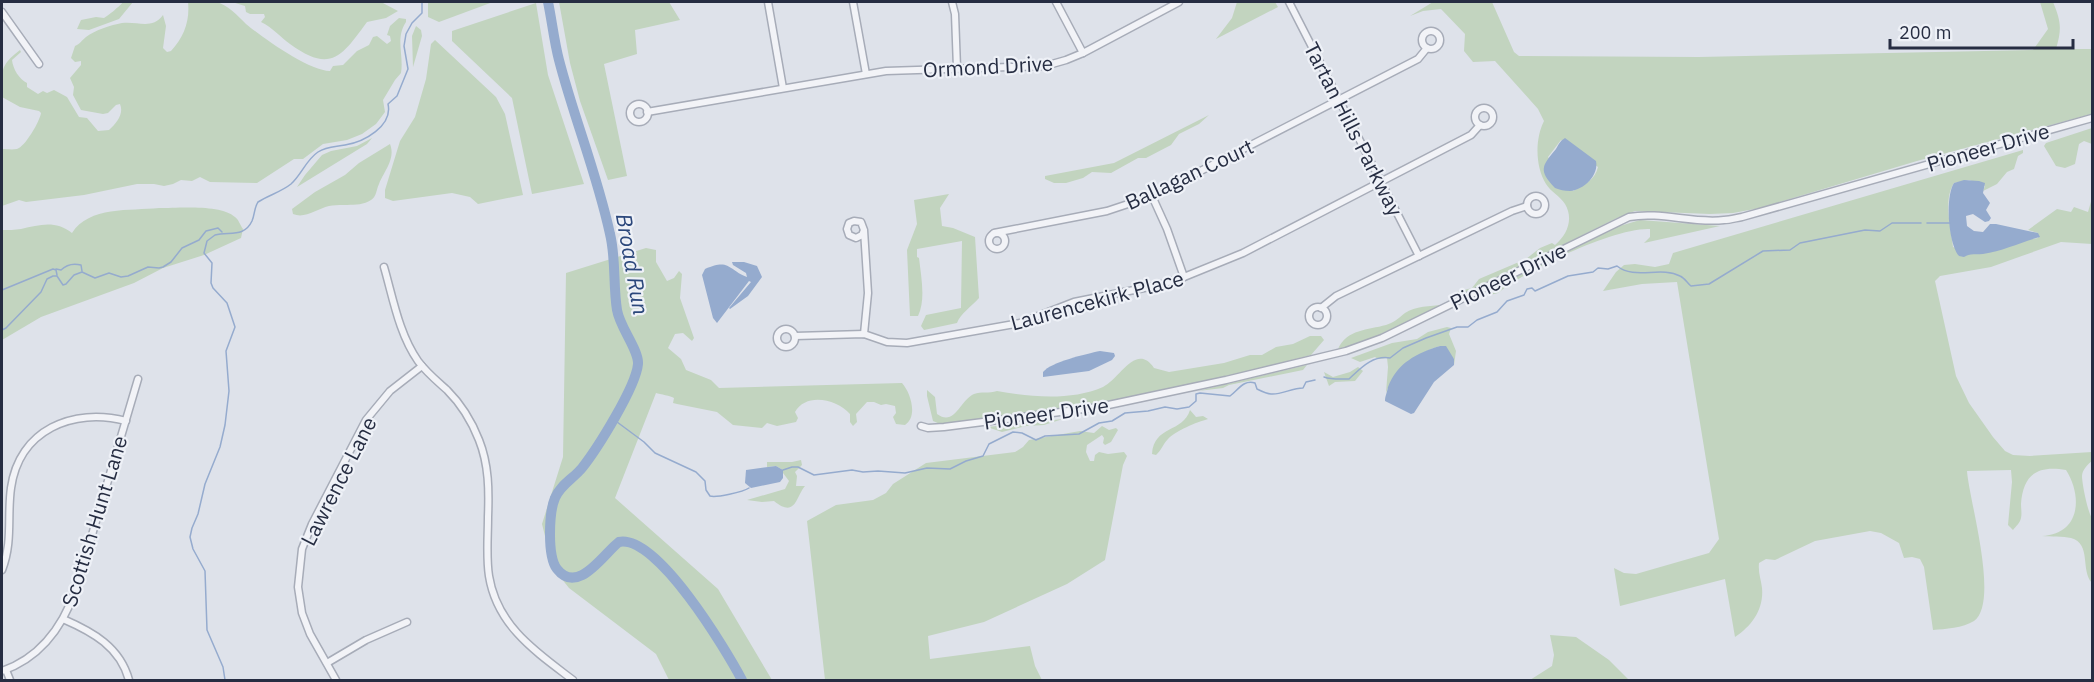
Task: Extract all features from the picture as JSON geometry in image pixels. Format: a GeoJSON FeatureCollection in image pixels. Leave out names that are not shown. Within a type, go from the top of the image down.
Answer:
{"type":"FeatureCollection","features":[{"type":"Feature","properties":{"kind":"street"},"geometry":{"type":"LineString","coordinates":[[768,2],[783,88]]}},
{"type":"Feature","properties":{"kind":"street"},"geometry":{"type":"LineString","coordinates":[[853,2],[866,74]]}},
{"type":"Feature","properties":{"kind":"street"},"geometry":{"type":"LineString","coordinates":[[952,2],[955,14],[957,68]]}},
{"type":"Feature","properties":{"kind":"street"},"geometry":{"type":"LineString","coordinates":[[1056,2],[1083,53]]}},
{"type":"Feature","properties":{"kind":"street","name":"Ormond Drive"},"geometry":{"type":"LineString","coordinates":[[647,112],[866,74],[957,68],[1045,66],[1083,53],[1179,2]]}},
{"type":"Feature","properties":{"kind":"street","name":"Tartan Hills Parkway"},"geometry":{"type":"LineString","coordinates":[[1289,2],[1419,256]]}},
{"type":"Feature","properties":{"kind":"street"},"geometry":{"type":"LineString","coordinates":[[3,16],[39,64]]}},
{"type":"Feature","properties":{"kind":"street","name":"Ballagan Court"},"geometry":{"type":"LineString","coordinates":[[994,233],[1107,211],[1152,196],[1418,59],[1427,48]]}},
{"type":"Feature","properties":{"kind":"street","name":"Pioneer Drive"},"geometry":{"type":"LineString","coordinates":[[921,426],[944,427],[1078,411],[1216,382],[1346,351],[1382,338],[1629,217],[1644,215],[1724,220],[2092,118]]}},
{"type":"Feature","properties":{"kind":"street","name":"Laurencekirk Place"},"geometry":{"type":"LineString","coordinates":[[795,336],[864,334],[892,343],[907,343],[1020,323],[1074,302],[1138,290],[1184,277],[1243,253],[1382,182],[1471,135],[1480,125]]}},
{"type":"Feature","properties":{"kind":"street"},"geometry":{"type":"LineString","coordinates":[[1152,196],[1184,277]]}},
{"type":"Feature","properties":{"kind":"street"},"geometry":{"type":"LineString","coordinates":[[1321,308],[1336,296],[1512,211],[1527,206]]}},
{"type":"Feature","properties":{"kind":"street"},"geometry":{"type":"LineString","coordinates":[[864,230],[868,293],[864,334]]}},
{"type":"Feature","properties":{"kind":"street"},"geometry":{"type":"LineString","coordinates":[[384,267],[404,336],[422,366],[461,407],[473,426],[484,455],[489,486],[489,574],[498,606],[505,619],[526,643],[573,681]]}},
{"type":"Feature","properties":{"kind":"street","name":"Lawrence Lane"},"geometry":{"type":"LineString","coordinates":[[336,681],[306,625],[299,600],[298,574],[302,549],[312,524],[366,420],[390,391],[422,366]]}},
{"type":"Feature","properties":{"kind":"street","name":"Scottish Hunt Lane"},"geometry":{"type":"LineString","coordinates":[[4,670],[29,657],[63,619],[76,589],[138,378]]}},
{"type":"Feature","properties":{"kind":"street"},"geometry":{"type":"LineString","coordinates":[[2,570],[10,540],[9,503],[12,481],[19,460],[30,444],[55,425],[80,417],[103,416],[126,421]]}},
{"type":"Feature","properties":{"kind":"street"},"geometry":{"type":"LineString","coordinates":[[63,619],[89,632],[110,647],[121,660],[129,681]]}},
{"type":"Feature","properties":{"kind":"street"},"geometry":{"type":"LineString","coordinates":[[327,663],[366,640],[407,622]]}},
{"type":"Feature","properties":{"kind":"street"},"geometry":{"type":"LineString","coordinates":[[4,670],[10,681]]}},
{"type":"Feature","properties":{"kind":"green space"},"geometry":{"type":"Polygon","coordinates":[[[210,1],[224,5],[286,53],[310,66],[330,71],[333,66],[343,65],[357,51],[369,45],[373,37],[377,36],[387,44],[391,41],[390,36],[387,35],[390,26],[399,18],[406,19],[400,40],[401,73],[383,100],[385,112],[376,124],[362,134],[347,140],[323,144],[303,159],[294,159],[257,183],[210,182],[200,177],[192,181],[181,180],[164,186],[137,184],[84,195],[26,202],[19,200],[2,206],[2,149],[15,149],[24,144],[41,113],[20,107],[2,97],[2,75],[9,60],[20,50],[21,52],[12,60],[15,70],[27,83],[27,87],[38,94],[54,90],[67,97],[79,117],[87,118],[98,131],[109,130],[119,118],[120,104],[103,114],[81,110],[73,95],[74,87],[70,78],[81,65],[81,61],[75,62],[71,58],[75,46],[90,34],[103,28],[122,23],[149,24],[159,20],[163,15],[166,26],[163,48],[167,52],[171,51],[185,28],[188,2],[210,1]]]}},
{"type":"Feature","properties":{"kind":"green space"},"geometry":{"type":"Polygon","coordinates":[[[123,2],[133,2],[119,19],[89,30],[77,29],[81,20],[104,18],[123,2]]]}},
{"type":"Feature","properties":{"kind":"green space"},"geometry":{"type":"Polygon","coordinates":[[[232,2],[381,2],[398,11],[386,18],[367,22],[342,52],[326,59],[304,53],[290,44],[261,22],[265,17],[264,14],[250,14],[246,12],[245,6],[232,2]]]}},
{"type":"Feature","properties":{"kind":"green space"},"geometry":{"type":"Polygon","coordinates":[[[428,2],[493,2],[439,22],[428,17],[428,2]]]}},
{"type":"Feature","properties":{"kind":"green space"},"geometry":{"type":"Polygon","coordinates":[[[559,2],[669,2],[680,20],[635,30],[637,54],[604,64],[627,176],[608,180],[580,101],[570,63],[559,2]]]}},
{"type":"Feature","properties":{"kind":"green space"},"geometry":{"type":"Polygon","coordinates":[[[1237,2],[1275,2],[1278,7],[1216,39],[1232,18],[1237,2]]]}},
{"type":"Feature","properties":{"kind":"green space"},"geometry":{"type":"Polygon","coordinates":[[[1433,2],[1492,2],[1514,52],[1519,56],[1699,57],[2033,50],[2048,29],[2040,2],[2053,2],[2060,25],[2056,49],[2092,49],[2092,114],[1917,161],[1760,208],[1710,214],[1635,211],[1452,300],[1456,292],[1472,288],[1479,279],[1526,259],[1540,248],[1552,243],[1555,245],[1566,232],[1569,215],[1565,204],[1542,177],[1538,161],[1538,144],[1544,121],[1538,109],[1495,61],[1473,62],[1464,51],[1465,34],[1441,9],[1423,11],[1410,16],[1433,2]],[[1561,140],[1548,157],[1573,191],[1592,179],[1598,167],[1561,140]]]}},
{"type":"Feature","properties":{"kind":"green space"},"geometry":{"type":"Polygon","coordinates":[[[536,3],[548,75],[584,184],[532,194],[512,98],[452,41],[452,31],[536,3]]]}},
{"type":"Feature","properties":{"kind":"green space"},"geometry":{"type":"Polygon","coordinates":[[[416,26],[421,30],[422,36],[413,67],[412,36],[416,26]]]}},
{"type":"Feature","properties":{"kind":"green space"},"geometry":{"type":"Polygon","coordinates":[[[435,40],[496,97],[505,114],[523,195],[478,204],[470,197],[452,193],[393,201],[385,198],[385,190],[400,141],[415,117],[426,79],[431,44],[435,40]]]}},
{"type":"Feature","properties":{"kind":"green space"},"geometry":{"type":"Polygon","coordinates":[[[1209,115],[1199,124],[1179,134],[1171,145],[1146,158],[1138,158],[1111,173],[1092,172],[1083,178],[1066,183],[1054,183],[1045,179],[1045,176],[1114,163],[1209,115]]]}},
{"type":"Feature","properties":{"kind":"green space"},"geometry":{"type":"Polygon","coordinates":[[[2092,128],[2092,144],[2084,141],[2079,144],[2075,164],[2065,168],[2056,166],[2044,146],[2046,143],[2092,128]]]}},
{"type":"Feature","properties":{"kind":"green space"},"geometry":{"type":"Polygon","coordinates":[[[372,138],[367,144],[297,187],[322,155],[357,146],[372,138]]]}},
{"type":"Feature","properties":{"kind":"green space"},"geometry":{"type":"Polygon","coordinates":[[[390,144],[392,155],[371,200],[356,205],[329,206],[302,215],[293,214],[292,209],[315,192],[345,175],[359,163],[390,144]]]}},
{"type":"Feature","properties":{"kind":"green space"},"geometry":{"type":"Polygon","coordinates":[[[2023,150],[2023,153],[2018,156],[2014,169],[2007,172],[1997,184],[1983,191],[1985,186],[1969,180],[1954,183],[1948,206],[1953,247],[1966,252],[1987,253],[2038,238],[2038,233],[2028,230],[2057,209],[2071,212],[2074,207],[2088,212],[2092,198],[2092,244],[2061,242],[1991,267],[1940,276],[1935,281],[1956,376],[1969,403],[2005,451],[2013,455],[2030,456],[2092,452],[2092,461],[2084,469],[2082,476],[2092,518],[2092,583],[2087,571],[2084,551],[2077,541],[2068,537],[2042,536],[2055,534],[2064,529],[2075,512],[2075,491],[2066,470],[2047,469],[2034,474],[2029,479],[2022,494],[2020,520],[2013,530],[2008,525],[2011,470],[1967,471],[1981,550],[1984,594],[1981,610],[1974,621],[1965,625],[1933,630],[1924,567],[1920,559],[1904,558],[1899,543],[1881,533],[1870,531],[1815,541],[1775,560],[1766,559],[1759,563],[1762,596],[1759,610],[1747,628],[1735,637],[1725,579],[1620,606],[1614,568],[1624,573],[1636,574],[1709,553],[1719,539],[1677,282],[1642,284],[1603,291],[1616,272],[1624,265],[1655,267],[1669,264],[1673,253],[2023,150]]]}},
{"type":"Feature","properties":{"kind":"green space"},"geometry":{"type":"Polygon","coordinates":[[[949,194],[940,208],[942,226],[975,237],[979,298],[963,313],[957,323],[924,330],[921,326],[926,315],[961,308],[962,241],[917,249],[922,280],[922,303],[918,316],[910,316],[907,250],[917,224],[914,200],[949,194]]]}},
{"type":"Feature","properties":{"kind":"green space"},"geometry":{"type":"Polygon","coordinates":[[[159,208],[220,210],[236,218],[243,229],[241,238],[204,255],[163,268],[134,283],[41,317],[2,340],[2,230],[53,225],[72,233],[79,224],[99,214],[159,208]]]}},
{"type":"Feature","properties":{"kind":"green space"},"geometry":{"type":"Polygon","coordinates":[[[1640,220],[1720,226],[1644,243],[1650,237],[1650,229],[1615,235],[1549,262],[1498,293],[1490,295],[1486,293],[1487,290],[1613,228],[1640,220]]]}},
{"type":"Feature","properties":{"kind":"green space"},"geometry":{"type":"Polygon","coordinates":[[[646,248],[656,250],[656,262],[667,281],[674,278],[679,271],[682,274],[680,298],[694,338],[692,341],[683,333],[675,334],[668,348],[681,359],[686,370],[711,380],[719,388],[902,383],[912,405],[911,416],[905,425],[896,424],[893,417],[896,413],[895,406],[867,402],[856,414],[857,422],[853,426],[850,422],[850,414],[844,409],[830,402],[814,400],[806,402],[795,412],[798,418],[796,422],[777,426],[767,423],[762,428],[733,425],[717,412],[673,403],[674,398],[656,393],[615,498],[718,589],[772,680],[669,680],[656,654],[569,588],[553,568],[542,524],[563,457],[566,273],[646,248]]]}},
{"type":"Feature","properties":{"kind":"green space"},"geometry":{"type":"Polygon","coordinates":[[[1442,305],[1364,342],[1338,349],[1342,342],[1352,334],[1389,324],[1413,309],[1442,305]]]}},
{"type":"Feature","properties":{"kind":"green space"},"geometry":{"type":"Polygon","coordinates":[[[1451,328],[1449,334],[1456,351],[1454,365],[1454,359],[1440,346],[1431,349],[1407,363],[1390,384],[1386,393],[1387,358],[1375,357],[1360,362],[1351,358],[1392,343],[1417,339],[1428,332],[1451,328]]]}},
{"type":"Feature","properties":{"kind":"green space"},"geometry":{"type":"Polygon","coordinates":[[[1310,336],[1321,336],[1324,340],[1311,355],[1211,381],[1072,408],[940,424],[933,421],[927,396],[927,390],[935,397],[937,414],[948,417],[953,415],[969,397],[977,393],[997,391],[1050,397],[1078,394],[1103,387],[1134,360],[1147,361],[1154,368],[1169,372],[1224,363],[1250,355],[1262,355],[1276,347],[1293,344],[1310,336]]]}},
{"type":"Feature","properties":{"kind":"green space"},"geometry":{"type":"Polygon","coordinates":[[[1307,365],[1303,370],[1223,388],[1198,391],[1307,365]]]}},
{"type":"Feature","properties":{"kind":"green space"},"geometry":{"type":"Polygon","coordinates":[[[1358,367],[1363,371],[1355,381],[1335,382],[1329,386],[1324,372],[1333,377],[1358,367]]]}},
{"type":"Feature","properties":{"kind":"green space"},"geometry":{"type":"Polygon","coordinates":[[[1190,410],[1196,417],[1203,416],[1208,419],[1171,436],[1156,455],[1152,454],[1158,438],[1181,422],[1190,410]]]}},
{"type":"Feature","properties":{"kind":"green space"},"geometry":{"type":"Polygon","coordinates":[[[1063,419],[1044,425],[1026,426],[1002,432],[987,427],[1063,419]]]}},
{"type":"Feature","properties":{"kind":"green space"},"geometry":{"type":"Polygon","coordinates":[[[1102,426],[1109,430],[1116,428],[1118,430],[1111,442],[1105,445],[1102,435],[1087,445],[1086,452],[1090,461],[1094,461],[1095,455],[1099,452],[1108,454],[1124,452],[1127,456],[1123,465],[1105,560],[1067,584],[984,622],[928,636],[930,659],[1030,646],[1035,666],[1042,680],[825,680],[807,521],[836,505],[873,500],[926,463],[1015,452],[1029,440],[1080,431],[1094,433],[1102,426]]]}},
{"type":"Feature","properties":{"kind":"green space"},"geometry":{"type":"Polygon","coordinates":[[[801,460],[802,465],[795,472],[796,486],[805,486],[791,507],[781,506],[774,501],[747,500],[785,489],[789,481],[783,470],[776,466],[767,467],[767,462],[801,460]]]}},
{"type":"Feature","properties":{"kind":"green space"},"geometry":{"type":"Polygon","coordinates":[[[1550,635],[1576,637],[1609,660],[1629,680],[1530,680],[1552,666],[1554,655],[1550,635]]]}},
{"type":"Feature","properties":{"kind":"water"},"geometry":{"type":"Polygon","coordinates":[[[1565,138],[1596,161],[1595,171],[1589,181],[1580,188],[1570,191],[1555,188],[1544,172],[1545,164],[1565,138]]]}},
{"type":"Feature","properties":{"kind":"water"},"geometry":{"type":"Polygon","coordinates":[[[1964,180],[1985,183],[1983,193],[1990,203],[1986,210],[1991,218],[1985,222],[1973,214],[1966,216],[1967,226],[1974,231],[1983,232],[1990,224],[1996,224],[2038,233],[2040,237],[1990,253],[1959,256],[1950,231],[1949,198],[1954,183],[1964,180]]]}},
{"type":"Feature","properties":{"kind":"water"},"geometry":{"type":"Polygon","coordinates":[[[732,262],[744,262],[757,266],[762,277],[748,296],[730,309],[751,282],[749,281],[717,323],[713,318],[702,275],[705,269],[724,265],[747,277],[746,273],[732,262]]]}},
{"type":"Feature","properties":{"kind":"water"},"geometry":{"type":"Polygon","coordinates":[[[1446,346],[1454,359],[1454,365],[1434,382],[1414,413],[1411,414],[1385,401],[1388,387],[1402,365],[1423,352],[1446,346]]]}},
{"type":"Feature","properties":{"kind":"water"},"geometry":{"type":"Polygon","coordinates":[[[1100,351],[1114,353],[1115,356],[1112,360],[1089,371],[1043,377],[1043,372],[1053,365],[1100,351]]]}},
{"type":"Feature","properties":{"kind":"water"},"geometry":{"type":"Polygon","coordinates":[[[776,466],[783,470],[783,478],[780,482],[751,488],[745,483],[746,470],[776,466]]]}},
{"type":"Feature","properties":{"kind":"waterway"},"geometry":{"type":"LineString","coordinates":[[225,680],[223,667],[207,630],[205,571],[193,549],[190,537],[225,425],[229,391],[226,351],[235,327],[227,303],[211,283],[212,263],[204,253],[207,241],[215,235],[245,230],[252,221],[258,202],[291,184],[310,159],[321,150],[353,143],[368,137],[382,126],[388,112],[388,104],[397,96],[408,69],[404,46],[406,34],[412,23],[422,13],[422,2]]}},
{"type":"Feature","properties":{"kind":"waterway","name":"Broad Run"},"geometry":{"type":"LineString","coordinates":[[548,2],[559,60],[599,190],[610,234],[617,310],[638,358],[636,374],[631,387],[606,433],[582,468],[560,489],[555,498],[551,513],[550,534],[554,563],[565,576],[573,578],[590,570],[619,542],[635,544],[652,556],[689,597],[742,680]]}},
{"type":"Feature","properties":{"kind":"waterway"},"geometry":{"type":"LineString","coordinates":[[1324,377],[1349,379],[1372,361],[1390,358],[1403,348],[1457,327],[1468,327],[1477,320],[1497,312],[1507,301],[1524,295],[1527,289],[1532,288],[1535,291],[1568,276],[1593,272],[1598,268],[1608,269],[1617,266],[1631,272],[1673,273],[1682,277],[1691,286],[1709,284],[1763,251],[1790,250],[1800,243],[1865,230],[1880,231],[1892,223],[1921,223]]}},
{"type":"Feature","properties":{"kind":"waterway"},"geometry":{"type":"LineString","coordinates":[[1927,223],[1950,223]]}},
{"type":"Feature","properties":{"kind":"waterway"},"geometry":{"type":"LineString","coordinates":[[2,330],[41,292],[47,279],[53,276],[57,276],[63,285],[74,275],[82,272],[95,278],[109,273],[121,277],[148,267],[163,267],[171,262],[182,248],[199,240],[206,231],[218,228],[222,232]]}},
{"type":"Feature","properties":{"kind":"waterway"},"geometry":{"type":"LineString","coordinates":[[56,269],[61,270],[78,264],[81,265],[82,271]]}},
{"type":"Feature","properties":{"kind":"waterway"},"geometry":{"type":"LineString","coordinates":[[2,290],[53,269],[56,270],[57,275]]}},
{"type":"Feature","properties":{"kind":"waterway"},"geometry":{"type":"LineString","coordinates":[[783,470],[798,467],[814,475],[852,470],[905,473],[927,468],[950,469],[983,456],[989,444],[1013,432],[1022,433],[1036,440],[1045,436],[1079,434],[1099,423],[1112,421],[1125,413],[1165,407],[1177,409],[1189,407],[1196,401],[1196,394],[1230,396],[1248,382],[1255,383],[1257,389],[1268,394],[1275,394],[1303,388],[1306,382],[1315,380]]}},
{"type":"Feature","properties":{"kind":"waterway"},"geometry":{"type":"LineString","coordinates":[[613,419],[655,453],[696,472],[705,481],[706,490],[710,496],[730,494],[749,488]]}}]}
